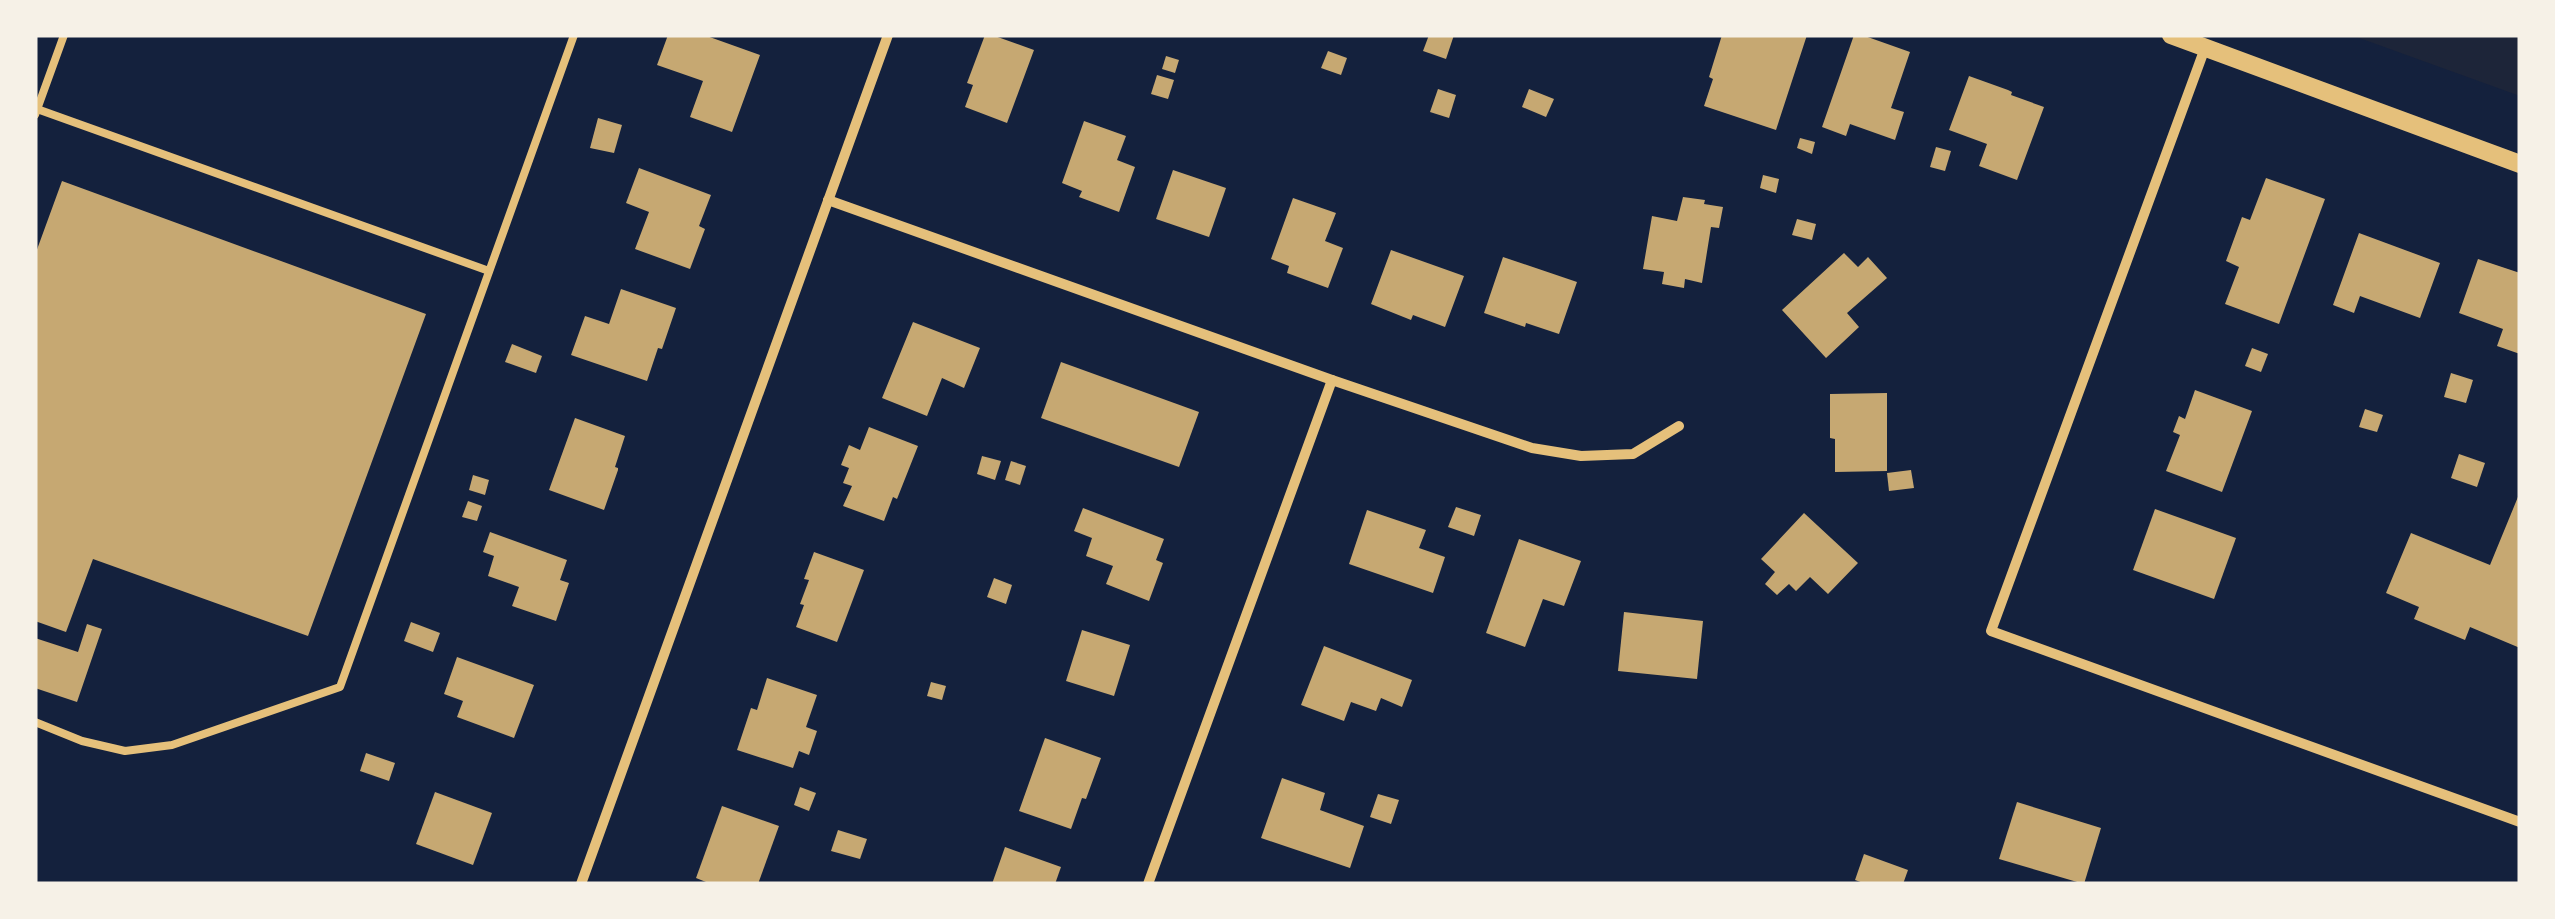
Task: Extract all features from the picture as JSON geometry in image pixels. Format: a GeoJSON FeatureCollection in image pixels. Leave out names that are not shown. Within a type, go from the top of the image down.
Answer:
{"type":"FeatureCollection","features":[{"type":"Feature","properties":{"kind":"street"},"geometry":{"type":"LineString","coordinates":[[581,884],[888,35]]}},
{"type":"Feature","properties":{"kind":"street"},"geometry":{"type":"LineString","coordinates":[[2171,35],[2520,164]]}},
{"type":"Feature","properties":{"kind":"street"},"geometry":{"type":"LineString","coordinates":[[2205,48],[1991,631],[2520,822]]}},
{"type":"Feature","properties":{"kind":"street"},"geometry":{"type":"LineString","coordinates":[[828,200],[1532,448],[1580,456],[1634,454],[1680,426]]}},
{"type":"Feature","properties":{"kind":"street"},"geometry":{"type":"LineString","coordinates":[[1148,884],[1332,380]]}},
{"type":"Feature","properties":{"kind":"lane"},"geometry":{"type":"LineString","coordinates":[[64,35],[36,112],[489,271]]}},
{"type":"Feature","properties":{"kind":"lane"},"geometry":{"type":"LineString","coordinates":[[35,722],[82,741],[125,751],[172,746],[340,687],[574,35]]}},
{"type":"Feature","properties":{"kind":"shaded area"},"geometry":{"type":"Polygon","coordinates":[[[2351,35],[2520,35],[2520,96],[2351,35]]]}},
{"type":"Feature","properties":{"kind":"building"},"geometry":{"type":"Polygon","coordinates":[[[668,35],[704,35],[760,55],[732,132],[690,117],[703,81],[657,65],[668,35]]]}},
{"type":"Feature","properties":{"kind":"building"},"geometry":{"type":"Polygon","coordinates":[[[985,35],[1034,50],[1007,123],[965,107],[973,85],[967,83],[985,35]]]}},
{"type":"Feature","properties":{"kind":"building"},"geometry":{"type":"Polygon","coordinates":[[[1429,35],[1454,35],[1446,59],[1423,51],[1429,35]]]}},
{"type":"Feature","properties":{"kind":"building"},"geometry":{"type":"Polygon","coordinates":[[[1722,35],[1807,35],[1776,130],[1704,106],[1722,35]]]}},
{"type":"Feature","properties":{"kind":"building"},"geometry":{"type":"Polygon","coordinates":[[[1854,35],[1910,52],[1891,108],[1904,112],[1895,140],[1850,124],[1846,136],[1822,127],[1854,35]]]}},
{"type":"Feature","properties":{"kind":"building"},"geometry":{"type":"Polygon","coordinates":[[[1328,51],[1347,58],[1341,75],[1321,68],[1328,51]]]}},
{"type":"Feature","properties":{"kind":"building"},"geometry":{"type":"Polygon","coordinates":[[[1166,56],[1179,60],[1175,73],[1162,69],[1166,56]]]}},
{"type":"Feature","properties":{"kind":"building"},"geometry":{"type":"Polygon","coordinates":[[[1157,75],[1174,80],[1168,99],[1151,94],[1157,75]]]}},
{"type":"Feature","properties":{"kind":"building"},"geometry":{"type":"Polygon","coordinates":[[[1969,76],[2044,107],[2017,180],[1979,166],[1987,144],[1949,130],[1969,76]]]}},
{"type":"Feature","properties":{"kind":"building"},"geometry":{"type":"Polygon","coordinates":[[[1438,89],[1456,95],[1449,118],[1430,112],[1438,89]]]}},
{"type":"Feature","properties":{"kind":"building"},"geometry":{"type":"Polygon","coordinates":[[[1529,89],[1554,99],[1546,117],[1522,107],[1529,89]]]}},
{"type":"Feature","properties":{"kind":"building"},"geometry":{"type":"Polygon","coordinates":[[[598,118],[622,125],[614,153],[590,148],[598,118]]]}},
{"type":"Feature","properties":{"kind":"building"},"geometry":{"type":"Polygon","coordinates":[[[1084,121],[1126,136],[1117,160],[1135,167],[1119,212],[1079,197],[1082,191],[1062,183],[1084,121]]]}},
{"type":"Feature","properties":{"kind":"building"},"geometry":{"type":"Polygon","coordinates":[[[1800,138],[1815,142],[1812,154],[1797,148],[1800,138]]]}},
{"type":"Feature","properties":{"kind":"building"},"geometry":{"type":"Polygon","coordinates":[[[1936,147],[1951,151],[1945,171],[1930,167],[1936,147]]]}},
{"type":"Feature","properties":{"kind":"building"},"geometry":{"type":"Polygon","coordinates":[[[639,168],[711,195],[699,226],[705,229],[690,269],[635,249],[649,212],[626,203],[639,168]]]}},
{"type":"Feature","properties":{"kind":"building"},"geometry":{"type":"Polygon","coordinates":[[[1173,170],[1226,188],[1209,237],[1156,219],[1173,170]]]}},
{"type":"Feature","properties":{"kind":"building"},"geometry":{"type":"Polygon","coordinates":[[[1763,175],[1779,179],[1776,193],[1760,188],[1763,175]]]}},
{"type":"Feature","properties":{"kind":"building"},"geometry":{"type":"Polygon","coordinates":[[[2266,178],[2325,199],[2279,324],[2225,304],[2239,267],[2226,261],[2242,217],[2250,220],[2266,178]]]}},
{"type":"Feature","properties":{"kind":"building"},"geometry":{"type":"Polygon","coordinates":[[[62,181],[426,314],[308,636],[93,559],[66,632],[35,621],[35,255],[62,181]]]}},
{"type":"Feature","properties":{"kind":"building"},"geometry":{"type":"Polygon","coordinates":[[[1683,197],[1723,207],[1719,228],[1711,227],[1702,283],[1685,279],[1684,288],[1662,284],[1664,272],[1643,269],[1652,216],[1677,221],[1683,197]]]}},
{"type":"Feature","properties":{"kind":"building"},"geometry":{"type":"Polygon","coordinates":[[[1293,198],[1336,213],[1325,241],[1343,248],[1328,288],[1287,273],[1289,266],[1271,259],[1293,198]]]}},
{"type":"Feature","properties":{"kind":"building"},"geometry":{"type":"Polygon","coordinates":[[[1797,219],[1816,224],[1812,240],[1792,235],[1797,219]]]}},
{"type":"Feature","properties":{"kind":"building"},"geometry":{"type":"Polygon","coordinates":[[[2359,233],[2440,263],[2420,318],[2360,296],[2354,313],[2333,305],[2359,233]]]}},
{"type":"Feature","properties":{"kind":"building"},"geometry":{"type":"Polygon","coordinates":[[[1391,250],[1464,276],[1445,327],[1413,315],[1411,320],[1371,304],[1391,250]]]}},
{"type":"Feature","properties":{"kind":"building"},"geometry":{"type":"Polygon","coordinates":[[[1844,253],[1858,267],[1868,257],[1887,278],[1847,313],[1859,327],[1826,358],[1782,310],[1844,253]]]}},
{"type":"Feature","properties":{"kind":"building"},"geometry":{"type":"Polygon","coordinates":[[[1503,257],[1577,282],[1559,334],[1484,313],[1503,257]]]}},
{"type":"Feature","properties":{"kind":"building"},"geometry":{"type":"Polygon","coordinates":[[[2478,259],[2520,273],[2520,354],[2497,346],[2503,329],[2459,313],[2478,259]]]}},
{"type":"Feature","properties":{"kind":"building"},"geometry":{"type":"Polygon","coordinates":[[[621,289],[676,308],[647,381],[571,355],[585,316],[609,324],[621,289]]]}},
{"type":"Feature","properties":{"kind":"building"},"geometry":{"type":"Polygon","coordinates":[[[913,322],[980,348],[964,388],[942,378],[927,416],[882,398],[913,322]]]}},
{"type":"Feature","properties":{"kind":"building"},"geometry":{"type":"Polygon","coordinates":[[[512,344],[542,356],[536,373],[505,362],[512,344]]]}},
{"type":"Feature","properties":{"kind":"building"},"geometry":{"type":"Polygon","coordinates":[[[2252,348],[2268,354],[2261,372],[2245,366],[2252,348]]]}},
{"type":"Feature","properties":{"kind":"building"},"geometry":{"type":"Polygon","coordinates":[[[1061,362],[1199,412],[1179,467],[1041,418],[1061,362]]]}},
{"type":"Feature","properties":{"kind":"building"},"geometry":{"type":"Polygon","coordinates":[[[2451,373],[2473,380],[2466,403],[2444,397],[2451,373]]]}},
{"type":"Feature","properties":{"kind":"building"},"geometry":{"type":"Polygon","coordinates":[[[2195,390],[2252,411],[2222,492],[2166,471],[2180,435],[2173,432],[2179,416],[2185,419],[2195,390]]]}},
{"type":"Feature","properties":{"kind":"building"},"geometry":{"type":"Polygon","coordinates":[[[1887,393],[1887,471],[1835,472],[1830,394],[1887,393]]]}},
{"type":"Feature","properties":{"kind":"building"},"geometry":{"type":"Polygon","coordinates":[[[2365,409],[2383,415],[2377,432],[2359,427],[2365,409]]]}},
{"type":"Feature","properties":{"kind":"building"},"geometry":{"type":"Polygon","coordinates":[[[575,418],[625,436],[604,510],[549,490],[575,418]]]}},
{"type":"Feature","properties":{"kind":"building"},"geometry":{"type":"Polygon","coordinates":[[[869,427],[918,446],[884,521],[843,506],[852,486],[843,483],[849,468],[841,465],[849,445],[860,450],[869,427]]]}},
{"type":"Feature","properties":{"kind":"building"},"geometry":{"type":"Polygon","coordinates":[[[2459,454],[2485,463],[2477,487],[2451,478],[2459,454]]]}},
{"type":"Feature","properties":{"kind":"building"},"geometry":{"type":"Polygon","coordinates":[[[982,456],[1001,461],[995,480],[977,474],[982,456]]]}},
{"type":"Feature","properties":{"kind":"building"},"geometry":{"type":"Polygon","coordinates":[[[1011,461],[1026,466],[1020,485],[1005,480],[1011,461]]]}},
{"type":"Feature","properties":{"kind":"building"},"geometry":{"type":"Polygon","coordinates":[[[1911,470],[1914,488],[1889,491],[1887,473],[1911,470]]]}},
{"type":"Feature","properties":{"kind":"building"},"geometry":{"type":"Polygon","coordinates":[[[473,475],[489,480],[485,495],[469,490],[473,475]]]}},
{"type":"Feature","properties":{"kind":"building"},"geometry":{"type":"Polygon","coordinates":[[[2520,492],[2520,648],[2470,627],[2465,640],[2414,619],[2419,607],[2386,593],[2411,533],[2490,565],[2520,492]]]}},
{"type":"Feature","properties":{"kind":"building"},"geometry":{"type":"Polygon","coordinates":[[[468,501],[482,506],[477,521],[462,517],[468,501]]]}},
{"type":"Feature","properties":{"kind":"building"},"geometry":{"type":"Polygon","coordinates":[[[1456,507],[1481,515],[1474,536],[1448,527],[1456,507]]]}},
{"type":"Feature","properties":{"kind":"building"},"geometry":{"type":"Polygon","coordinates":[[[1083,508],[1164,539],[1156,560],[1163,563],[1149,601],[1106,584],[1113,566],[1086,556],[1092,538],[1074,531],[1083,508]]]}},
{"type":"Feature","properties":{"kind":"building"},"geometry":{"type":"Polygon","coordinates":[[[2155,509],[2236,538],[2214,599],[2133,570],[2155,509]]]}},
{"type":"Feature","properties":{"kind":"building"},"geometry":{"type":"Polygon","coordinates":[[[1367,510],[1426,530],[1419,548],[1445,557],[1433,593],[1349,564],[1367,510]]]}},
{"type":"Feature","properties":{"kind":"building"},"geometry":{"type":"Polygon","coordinates":[[[1804,513],[1858,563],[1828,594],[1810,577],[1796,591],[1789,584],[1777,595],[1765,584],[1775,572],[1761,559],[1804,513]]]}},
{"type":"Feature","properties":{"kind":"building"},"geometry":{"type":"Polygon","coordinates":[[[490,532],[567,560],[560,580],[569,583],[556,621],[512,606],[519,587],[488,576],[494,556],[483,552],[490,532]]]}},
{"type":"Feature","properties":{"kind":"building"},"geometry":{"type":"Polygon","coordinates":[[[1519,539],[1581,561],[1564,606],[1543,599],[1525,647],[1486,633],[1519,539]]]}},
{"type":"Feature","properties":{"kind":"building"},"geometry":{"type":"Polygon","coordinates":[[[814,552],[864,570],[837,642],[796,627],[809,580],[804,579],[814,552]]]}},
{"type":"Feature","properties":{"kind":"building"},"geometry":{"type":"Polygon","coordinates":[[[994,578],[1012,585],[1006,604],[987,597],[994,578]]]}},
{"type":"Feature","properties":{"kind":"building"},"geometry":{"type":"Polygon","coordinates":[[[1624,612],[1703,621],[1697,679],[1618,671],[1624,612]]]}},
{"type":"Feature","properties":{"kind":"building"},"geometry":{"type":"Polygon","coordinates":[[[411,622],[440,633],[433,652],[404,641],[411,622]]]}},
{"type":"Feature","properties":{"kind":"building"},"geometry":{"type":"Polygon","coordinates":[[[87,624],[102,629],[77,702],[35,688],[35,638],[78,652],[87,624]]]}},
{"type":"Feature","properties":{"kind":"building"},"geometry":{"type":"Polygon","coordinates":[[[1082,630],[1130,645],[1114,696],[1066,681],[1082,630]]]}},
{"type":"Feature","properties":{"kind":"building"},"geometry":{"type":"Polygon","coordinates":[[[1324,646],[1412,680],[1402,707],[1381,698],[1376,711],[1351,702],[1344,721],[1301,705],[1324,646]]]}},
{"type":"Feature","properties":{"kind":"building"},"geometry":{"type":"Polygon","coordinates":[[[457,657],[534,685],[514,738],[457,717],[463,701],[444,694],[457,657]]]}},
{"type":"Feature","properties":{"kind":"building"},"geometry":{"type":"Polygon","coordinates":[[[767,678],[817,695],[806,727],[817,731],[809,755],[799,751],[793,768],[737,750],[751,708],[757,710],[767,678]]]}},
{"type":"Feature","properties":{"kind":"building"},"geometry":{"type":"Polygon","coordinates":[[[931,682],[946,686],[942,700],[927,696],[931,682]]]}},
{"type":"Feature","properties":{"kind":"building"},"geometry":{"type":"Polygon","coordinates":[[[1045,738],[1101,758],[1071,829],[1019,811],[1045,738]]]}},
{"type":"Feature","properties":{"kind":"building"},"geometry":{"type":"Polygon","coordinates":[[[366,753],[395,763],[389,781],[360,771],[366,753]]]}},
{"type":"Feature","properties":{"kind":"building"},"geometry":{"type":"Polygon","coordinates":[[[1282,778],[1325,793],[1320,810],[1364,826],[1350,868],[1261,838],[1282,778]]]}},
{"type":"Feature","properties":{"kind":"building"},"geometry":{"type":"Polygon","coordinates":[[[800,787],[816,793],[809,811],[794,805],[800,787]]]}},
{"type":"Feature","properties":{"kind":"building"},"geometry":{"type":"Polygon","coordinates":[[[435,792],[492,813],[473,865],[416,844],[435,792]]]}},
{"type":"Feature","properties":{"kind":"building"},"geometry":{"type":"Polygon","coordinates":[[[1378,794],[1399,800],[1391,824],[1370,817],[1378,794]]]}},
{"type":"Feature","properties":{"kind":"building"},"geometry":{"type":"Polygon","coordinates":[[[2017,802],[2101,828],[2084,884],[1999,859],[2017,802]]]}},
{"type":"Feature","properties":{"kind":"building"},"geometry":{"type":"Polygon","coordinates":[[[722,806],[779,826],[758,884],[711,884],[696,878],[722,806]]]}},
{"type":"Feature","properties":{"kind":"building"},"geometry":{"type":"Polygon","coordinates":[[[838,830],[867,839],[860,859],[831,851],[838,830]]]}},
{"type":"Feature","properties":{"kind":"building"},"geometry":{"type":"Polygon","coordinates":[[[1005,847],[1061,867],[1055,884],[992,884],[1005,847]]]}},
{"type":"Feature","properties":{"kind":"building"},"geometry":{"type":"Polygon","coordinates":[[[1864,854],[1908,870],[1903,884],[1866,884],[1855,880],[1864,854]]]}}]}
